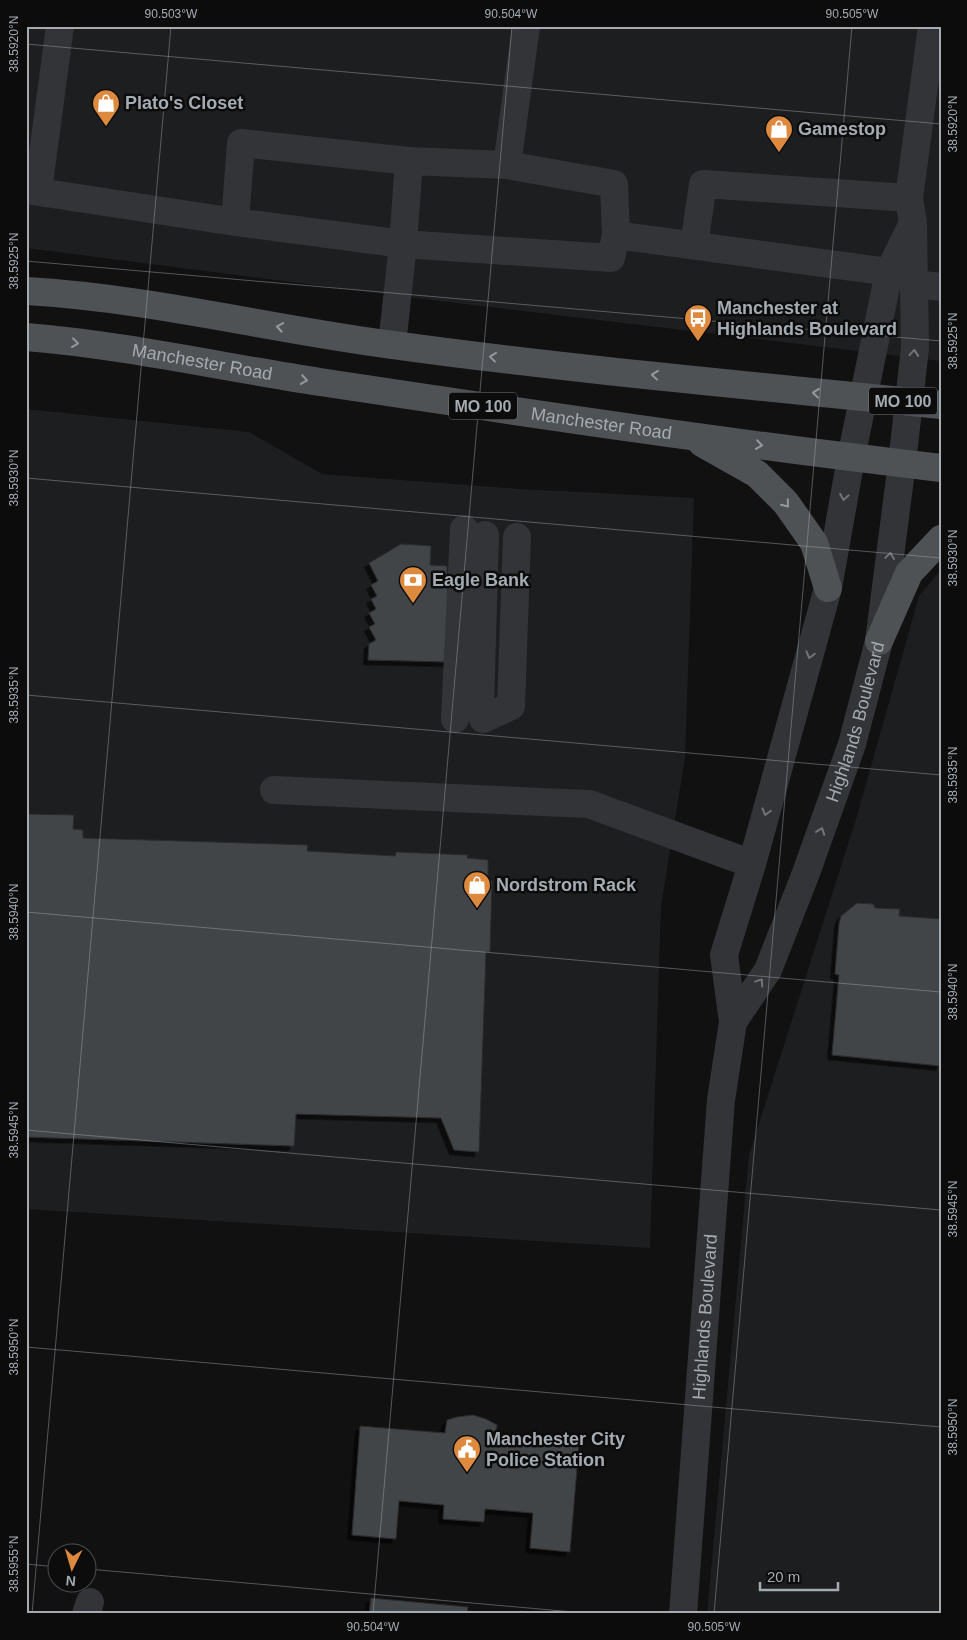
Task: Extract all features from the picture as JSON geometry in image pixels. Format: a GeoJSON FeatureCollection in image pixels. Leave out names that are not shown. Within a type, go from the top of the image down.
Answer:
{"type":"FeatureCollection","features":[{"type":"Feature","properties":{"kind":"main road","name":"MO 100"},"geometry":{"type":"LineString","coordinates":[[26,291],[83,296],[189,311],[392,345],[941,405]]}},
{"type":"Feature","properties":{"kind":"main road","name":"Manchester Road"},"geometry":{"type":"LineString","coordinates":[[26,338],[129,349],[296,378],[690,436],[941,468]]}},
{"type":"Feature","properties":{"kind":"main road"},"geometry":{"type":"LineString","coordinates":[[690,436],[757,474],[786,503],[814,544],[828,588]]}},
{"type":"Feature","properties":{"kind":"main road"},"geometry":{"type":"LineString","coordinates":[[879,641],[909,573],[941,539]]}},
{"type":"Feature","properties":{"kind":"street"},"geometry":{"type":"LineString","coordinates":[[60,26],[32,190],[235,222],[402,244],[611,258],[616,235],[614,184],[506,165],[409,161],[241,143],[235,222]]}},
{"type":"Feature","properties":{"kind":"street"},"geometry":{"type":"LineString","coordinates":[[506,165],[526,26]]}},
{"type":"Feature","properties":{"kind":"street"},"geometry":{"type":"LineString","coordinates":[[694,246],[703,184],[911,211],[929,136],[932,26]]}},
{"type":"Feature","properties":{"kind":"street"},"geometry":{"type":"LineString","coordinates":[[392,345],[409,161]]}},
{"type":"Feature","properties":{"kind":"street","name":"Highlands Boulevard"},"geometry":{"type":"LineString","coordinates":[[683,1614],[720,1110],[733,1022],[724,955],[752,864],[828,588],[889,272],[911,211]]}},
{"type":"Feature","properties":{"kind":"street","name":"Highlands Boulevard"},"geometry":{"type":"LineString","coordinates":[[733,1022],[768,970],[806,873],[852,744],[879,641],[910,402],[915,348],[911,211]]}},
{"type":"Feature","properties":{"kind":"street"},"geometry":{"type":"LineString","coordinates":[[616,235],[889,272]]}},
{"type":"Feature","properties":{"kind":"street"},"geometry":{"type":"LineString","coordinates":[[914,284],[941,287]]}},
{"type":"Feature","properties":{"kind":"street"},"geometry":{"type":"LineString","coordinates":[[475,718],[480,707],[488,534]]}},
{"type":"Feature","properties":{"kind":"street"},"geometry":{"type":"LineString","coordinates":[[274,790],[589,804],[752,864]]}},
{"type":"Feature","properties":{"kind":"shaded area"},"geometry":{"type":"Polygon","coordinates":[[[26,26],[941,26],[941,361],[440,301],[26,248],[26,26]]]}},
{"type":"Feature","properties":{"kind":"shaded area"},"geometry":{"type":"Polygon","coordinates":[[[26,409],[249,432],[322,474],[520,489],[694,498],[685,758],[661,906],[650,1248],[26,1209],[26,409]]]}},
{"type":"Feature","properties":{"kind":"shaded area"},"geometry":{"type":"Polygon","coordinates":[[[941,570],[941,1614],[707,1614],[749,1155],[857,816],[919,596],[941,570]]]}},
{"type":"Feature","properties":{"kind":"building","name":"Eagle Bank"},"geometry":{"type":"Polygon","coordinates":[[[401,544],[431,546],[430,565],[447,566],[447,584],[453,584],[450,662],[368,660],[369,644],[376,640],[369,627],[375,624],[369,613],[376,609],[371,599],[377,596],[371,585],[378,581],[369,563],[401,544]]]}},
{"type":"Feature","properties":{"kind":"building"},"geometry":{"type":"Polygon","coordinates":[[[26,814],[74,815],[73,829],[83,830],[83,838],[308,845],[307,851],[395,856],[396,852],[468,855],[467,858],[488,860],[488,880],[492,881],[490,952],[486,952],[479,1152],[454,1150],[441,1118],[296,1114],[294,1146],[26,1137],[26,814]]]}},
{"type":"Feature","properties":{"kind":"building"},"geometry":{"type":"Polygon","coordinates":[[[857,903],[873,904],[875,908],[900,909],[899,916],[941,919],[941,1066],[832,1055],[839,975],[835,974],[839,924],[841,916],[857,903]]]}},
{"type":"Feature","properties":{"kind":"building","name":"Manchester City Police Station"},"geometry":{"type":"Polygon","coordinates":[[[473,1415],[497,1425],[496,1437],[579,1444],[570,1552],[530,1548],[533,1513],[485,1509],[484,1522],[443,1519],[444,1505],[399,1501],[396,1539],[352,1535],[360,1426],[445,1433],[447,1420],[473,1415]]]}},
{"type":"Feature","properties":{"kind":"building"},"geometry":{"type":"Polygon","coordinates":[[[371,1598],[468,1607],[467,1614],[369,1614],[371,1598]]]}},
{"type":"Feature","properties":{"kind":"place","name":"Plato's Closet"},"geometry":{"type":"Point","coordinates":[106,127]}},
{"type":"Feature","properties":{"kind":"place","name":"Gamestop"},"geometry":{"type":"Point","coordinates":[779,153]}},
{"type":"Feature","properties":{"kind":"place","name":"Manchester at Highlands Boulevard"},"geometry":{"type":"Point","coordinates":[698,342]}},
{"type":"Feature","properties":{"kind":"place","name":"Eagle Bank"},"geometry":{"type":"Point","coordinates":[413,604]}},
{"type":"Feature","properties":{"kind":"place","name":"Nordstrom Rack"},"geometry":{"type":"Point","coordinates":[477,909]}},
{"type":"Feature","properties":{"kind":"place","name":"Manchester City Police Station"},"geometry":{"type":"Point","coordinates":[467,1473]}}]}
